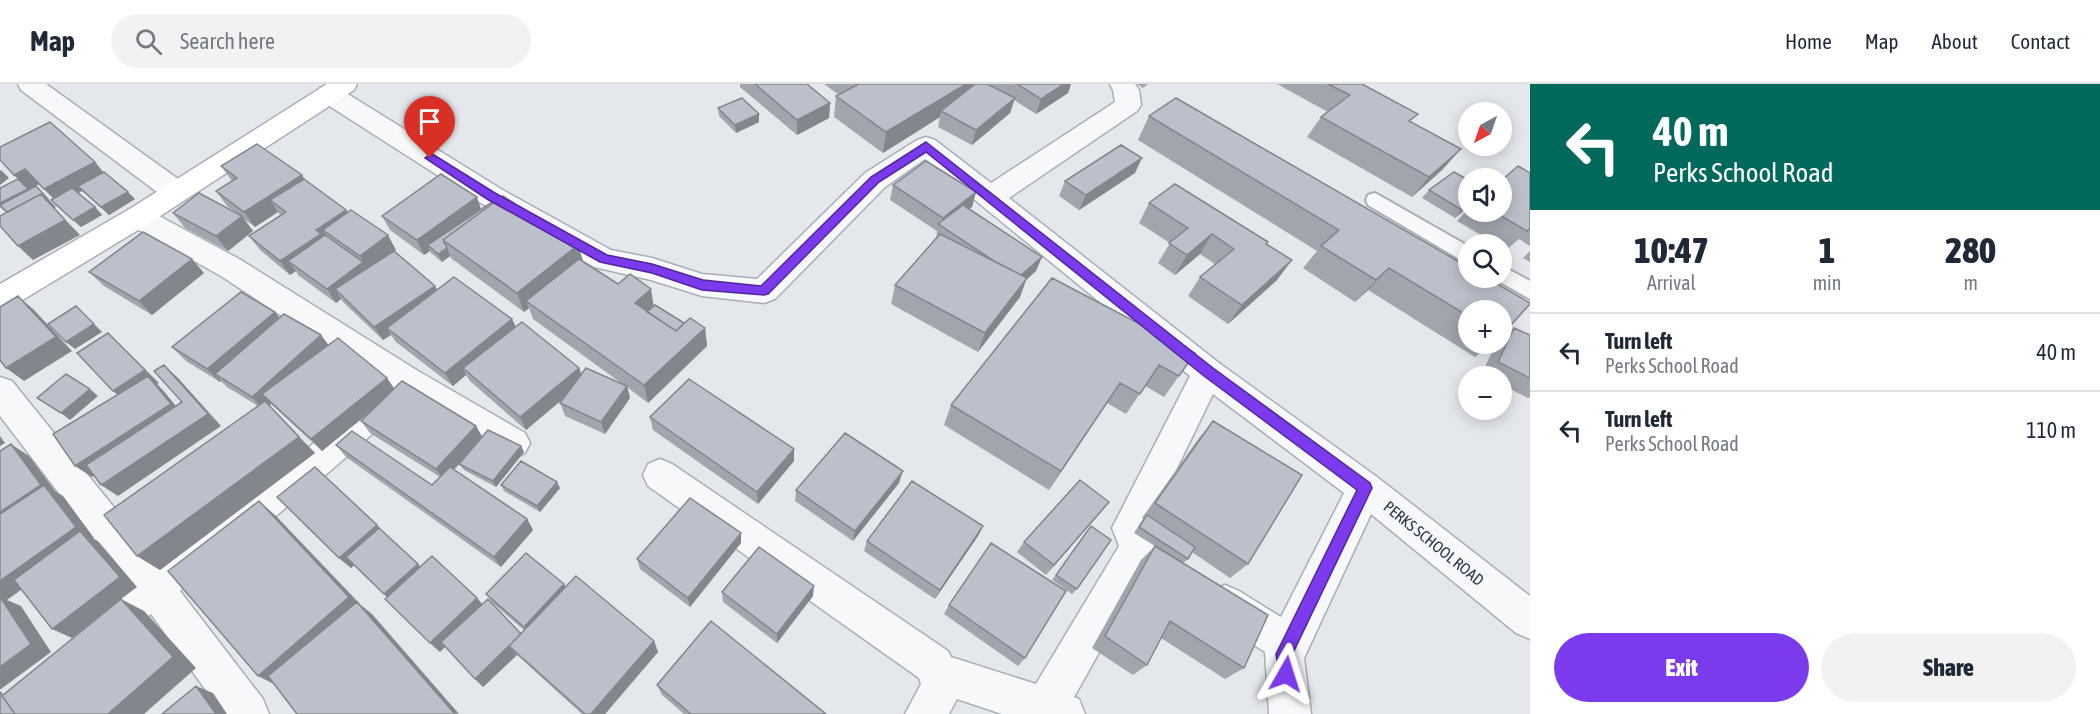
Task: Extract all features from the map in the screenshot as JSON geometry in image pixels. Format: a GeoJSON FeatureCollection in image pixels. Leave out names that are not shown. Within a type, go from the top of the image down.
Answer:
{"type":"FeatureCollection","features":[{"type":"Feature","properties":{"kind":"street"},"geometry":{"type":"LineString","coordinates":[[30,84],[175,191]]}},
{"type":"Feature","properties":{"kind":"street"},"geometry":{"type":"LineString","coordinates":[[990,198],[1128,105],[1126,90],[1122,84]]}},
{"type":"Feature","properties":{"kind":"street"},"geometry":{"type":"LineString","coordinates":[[0,299],[138,217],[175,191],[337,89]]}},
{"type":"Feature","properties":{"kind":"street","name":"PERKS SCHOOL ROAD"},"geometry":{"type":"LineString","coordinates":[[337,89],[491,196],[604,259],[652,269],[702,285],[764,291],[875,180],[926,146],[1208,372],[1365,488],[1530,620]]}},
{"type":"Feature","properties":{"kind":"street"},"geometry":{"type":"LineString","coordinates":[[138,217],[231,268],[406,381],[513,442]]}},
{"type":"Feature","properties":{"kind":"street"},"geometry":{"type":"LineString","coordinates":[[1208,372],[1130,528],[1168,567],[1290,645]]}},
{"type":"Feature","properties":{"kind":"street"},"geometry":{"type":"LineString","coordinates":[[63,656],[264,505],[352,432],[406,381]]}},
{"type":"Feature","properties":{"kind":"street"},"geometry":{"type":"LineString","coordinates":[[0,391],[154,586],[248,714]]}},
{"type":"Feature","properties":{"kind":"street"},"geometry":{"type":"LineString","coordinates":[[660,475],[933,665],[943,685],[926,714]]}},
{"type":"Feature","properties":{"kind":"street"},"geometry":{"type":"LineString","coordinates":[[1290,714],[1284,654],[1365,488]]}},
{"type":"Feature","properties":{"kind":"street"},"geometry":{"type":"LineString","coordinates":[[936,672],[1055,711],[1168,567]]}},
{"type":"Feature","properties":{"kind":"lane"},"geometry":{"type":"LineString","coordinates":[[1375,200],[1458,249]]}},
{"type":"Feature","properties":{"kind":"lane"},"geometry":{"type":"LineString","coordinates":[[1512,280],[1530,291]]}},
{"type":"Feature","properties":{"kind":"building"},"geometry":{"type":"Polygon","coordinates":[[[755,84],[807,84],[830,103],[797,120],[755,84]]]}},
{"type":"Feature","properties":{"kind":"building"},"geometry":{"type":"Polygon","coordinates":[[[855,84],[966,84],[886,132],[836,96],[857,85],[855,84]]]}},
{"type":"Feature","properties":{"kind":"building"},"geometry":{"type":"Polygon","coordinates":[[[975,84],[987,84],[1015,98],[976,130],[941,111],[975,84]]]}},
{"type":"Feature","properties":{"kind":"building"},"geometry":{"type":"Polygon","coordinates":[[[1017,84],[1064,84],[1041,99],[1017,84]]]}},
{"type":"Feature","properties":{"kind":"building"},"geometry":{"type":"Polygon","coordinates":[[[1328,84],[1362,84],[1418,114],[1409,121],[1458,147],[1458,152],[1429,177],[1321,117],[1350,95],[1328,84]]]}},
{"type":"Feature","properties":{"kind":"building"},"geometry":{"type":"Polygon","coordinates":[[[742,98],[759,114],[735,125],[718,108],[742,98]]]}},
{"type":"Feature","properties":{"kind":"building"},"geometry":{"type":"Polygon","coordinates":[[[1176,98],[1458,261],[1458,288],[1504,288],[1530,304],[1512,324],[1512,300],[1458,300],[1458,310],[1389,268],[1376,280],[1321,246],[1339,230],[1149,116],[1176,98]]]}},
{"type":"Feature","properties":{"kind":"building"},"geometry":{"type":"Polygon","coordinates":[[[50,122],[95,162],[44,189],[25,169],[14,175],[0,160],[0,147],[50,122]]]}},
{"type":"Feature","properties":{"kind":"building"},"geometry":{"type":"Polygon","coordinates":[[[257,144],[302,175],[244,212],[216,191],[237,178],[221,166],[257,144]]]}},
{"type":"Feature","properties":{"kind":"building"},"geometry":{"type":"Polygon","coordinates":[[[1121,145],[1142,158],[1086,195],[1065,181],[1121,145]]]}},
{"type":"Feature","properties":{"kind":"building"},"geometry":{"type":"Polygon","coordinates":[[[926,161],[976,192],[943,218],[893,185],[926,161]]]}},
{"type":"Feature","properties":{"kind":"building"},"geometry":{"type":"Polygon","coordinates":[[[1518,166],[1530,173],[1530,228],[1527,231],[1511,222],[1512,171],[1518,166]]]}},
{"type":"Feature","properties":{"kind":"building"},"geometry":{"type":"Polygon","coordinates":[[[104,172],[128,192],[101,207],[78,186],[104,172]]]}},
{"type":"Feature","properties":{"kind":"building"},"geometry":{"type":"Polygon","coordinates":[[[1454,172],[1458,174],[1458,208],[1429,190],[1454,172]]]}},
{"type":"Feature","properties":{"kind":"building"},"geometry":{"type":"Polygon","coordinates":[[[441,174],[477,197],[417,240],[382,216],[441,174]]]}},
{"type":"Feature","properties":{"kind":"building"},"geometry":{"type":"Polygon","coordinates":[[[18,179],[28,189],[0,203],[0,188],[18,179]]]}},
{"type":"Feature","properties":{"kind":"building"},"geometry":{"type":"Polygon","coordinates":[[[304,179],[346,210],[316,230],[321,234],[280,261],[249,236],[286,212],[270,200],[304,179]]]}},
{"type":"Feature","properties":{"kind":"building"},"geometry":{"type":"Polygon","coordinates":[[[1175,184],[1268,242],[1266,244],[1292,260],[1242,305],[1200,277],[1234,249],[1212,234],[1187,255],[1169,243],[1188,228],[1149,203],[1175,184]]]}},
{"type":"Feature","properties":{"kind":"building"},"geometry":{"type":"Polygon","coordinates":[[[36,186],[48,199],[46,200],[41,194],[7,212],[0,205],[36,186]]]}},
{"type":"Feature","properties":{"kind":"building"},"geometry":{"type":"Polygon","coordinates":[[[72,188],[95,207],[73,220],[51,200],[72,188]]]}},
{"type":"Feature","properties":{"kind":"building"},"geometry":{"type":"Polygon","coordinates":[[[199,193],[242,216],[216,236],[173,213],[199,193]]]}},
{"type":"Feature","properties":{"kind":"building"},"geometry":{"type":"Polygon","coordinates":[[[41,194],[65,220],[18,246],[0,226],[0,216],[41,194]]]}},
{"type":"Feature","properties":{"kind":"building"},"geometry":{"type":"Polygon","coordinates":[[[503,196],[578,245],[517,293],[443,240],[503,196]]]}},
{"type":"Feature","properties":{"kind":"building"},"geometry":{"type":"Polygon","coordinates":[[[492,202],[443,240],[447,248],[438,254],[428,245],[492,202]]]}},
{"type":"Feature","properties":{"kind":"building"},"geometry":{"type":"Polygon","coordinates":[[[963,205],[1042,257],[1021,275],[994,261],[938,224],[963,205]]]}},
{"type":"Feature","properties":{"kind":"building"},"geometry":{"type":"Polygon","coordinates":[[[351,210],[388,235],[360,256],[323,230],[351,210]]]}},
{"type":"Feature","properties":{"kind":"building"},"geometry":{"type":"Polygon","coordinates":[[[143,232],[192,259],[139,301],[89,272],[143,232]]]}},
{"type":"Feature","properties":{"kind":"building"},"geometry":{"type":"Polygon","coordinates":[[[940,234],[1027,278],[985,333],[895,285],[940,234]]]}},
{"type":"Feature","properties":{"kind":"building"},"geometry":{"type":"Polygon","coordinates":[[[325,235],[363,262],[327,289],[288,261],[325,235]]]}},
{"type":"Feature","properties":{"kind":"building"},"geometry":{"type":"Polygon","coordinates":[[[394,251],[435,286],[374,327],[335,289],[394,251]]]}},
{"type":"Feature","properties":{"kind":"building"},"geometry":{"type":"Polygon","coordinates":[[[579,259],[618,284],[630,274],[651,289],[635,303],[676,331],[690,318],[705,328],[644,385],[526,301],[579,259]]]}},
{"type":"Feature","properties":{"kind":"building"},"geometry":{"type":"Polygon","coordinates":[[[454,277],[512,319],[445,373],[387,328],[454,277]]]}},
{"type":"Feature","properties":{"kind":"building"},"geometry":{"type":"Polygon","coordinates":[[[1052,278],[1195,353],[1179,376],[1159,365],[1140,394],[1120,383],[1061,471],[951,405],[1052,278]]]}},
{"type":"Feature","properties":{"kind":"building"},"geometry":{"type":"Polygon","coordinates":[[[241,292],[275,312],[207,369],[172,347],[241,292]]]}},
{"type":"Feature","properties":{"kind":"building"},"geometry":{"type":"Polygon","coordinates":[[[18,296],[56,337],[6,368],[0,360],[0,307],[18,296]]]}},
{"type":"Feature","properties":{"kind":"building"},"geometry":{"type":"Polygon","coordinates":[[[655,305],[684,323],[676,331],[647,312],[655,305]]]}},
{"type":"Feature","properties":{"kind":"building"},"geometry":{"type":"Polygon","coordinates":[[[76,306],[94,324],[66,342],[48,324],[76,306]]]}},
{"type":"Feature","properties":{"kind":"building"},"geometry":{"type":"Polygon","coordinates":[[[284,314],[321,335],[252,397],[215,374],[284,314]]]}},
{"type":"Feature","properties":{"kind":"building"},"geometry":{"type":"Polygon","coordinates":[[[522,322],[579,368],[520,417],[463,368],[522,322]]]}},
{"type":"Feature","properties":{"kind":"building"},"geometry":{"type":"Polygon","coordinates":[[[1514,328],[1530,335],[1530,378],[1512,369],[1512,366],[1498,362],[1502,354],[1512,354],[1514,328]]]}},
{"type":"Feature","properties":{"kind":"building"},"geometry":{"type":"Polygon","coordinates":[[[108,333],[145,370],[113,391],[77,353],[108,333]]]}},
{"type":"Feature","properties":{"kind":"building"},"geometry":{"type":"Polygon","coordinates":[[[338,338],[387,378],[311,439],[262,394],[338,338]]]}},
{"type":"Feature","properties":{"kind":"building"},"geometry":{"type":"Polygon","coordinates":[[[164,365],[208,414],[101,485],[86,465],[182,402],[154,371],[164,365]]]}},
{"type":"Feature","properties":{"kind":"building"},"geometry":{"type":"Polygon","coordinates":[[[586,368],[627,386],[601,422],[560,403],[586,368]]]}},
{"type":"Feature","properties":{"kind":"building"},"geometry":{"type":"Polygon","coordinates":[[[66,374],[90,389],[61,413],[37,398],[66,374]]]}},
{"type":"Feature","properties":{"kind":"building"},"geometry":{"type":"Polygon","coordinates":[[[148,376],[171,404],[75,466],[53,434],[148,376]]]}},
{"type":"Feature","properties":{"kind":"building"},"geometry":{"type":"Polygon","coordinates":[[[689,379],[794,449],[757,492],[650,417],[689,379]]]}},
{"type":"Feature","properties":{"kind":"building"},"geometry":{"type":"Polygon","coordinates":[[[402,381],[476,426],[436,469],[361,421],[402,381]]]}},
{"type":"Feature","properties":{"kind":"building"},"geometry":{"type":"Polygon","coordinates":[[[265,401],[299,437],[137,556],[104,515],[265,401]]]}},
{"type":"Feature","properties":{"kind":"building"},"geometry":{"type":"Polygon","coordinates":[[[1213,421],[1302,475],[1248,564],[1155,503],[1213,421]]]}},
{"type":"Feature","properties":{"kind":"building"},"geometry":{"type":"Polygon","coordinates":[[[488,430],[521,446],[493,481],[459,464],[488,430]]]}},
{"type":"Feature","properties":{"kind":"building"},"geometry":{"type":"Polygon","coordinates":[[[352,431],[432,485],[450,467],[527,519],[494,557],[336,445],[352,431]]]}},
{"type":"Feature","properties":{"kind":"building"},"geometry":{"type":"Polygon","coordinates":[[[845,433],[903,471],[855,531],[796,490],[845,433]]]}},
{"type":"Feature","properties":{"kind":"building"},"geometry":{"type":"Polygon","coordinates":[[[11,444],[41,485],[0,512],[0,451],[11,444]]]}},
{"type":"Feature","properties":{"kind":"building"},"geometry":{"type":"Polygon","coordinates":[[[521,461],[557,482],[537,506],[501,485],[521,461]]]}},
{"type":"Feature","properties":{"kind":"building"},"geometry":{"type":"Polygon","coordinates":[[[315,467],[377,525],[339,558],[277,497],[315,467]]]}},
{"type":"Feature","properties":{"kind":"building"},"geometry":{"type":"Polygon","coordinates":[[[1080,480],[1109,502],[1054,565],[1024,542],[1080,480]]]}},
{"type":"Feature","properties":{"kind":"building"},"geometry":{"type":"Polygon","coordinates":[[[912,481],[983,526],[940,590],[867,541],[912,481]]]}},
{"type":"Feature","properties":{"kind":"building"},"geometry":{"type":"Polygon","coordinates":[[[44,485],[76,527],[0,581],[0,514],[44,485]]]}},
{"type":"Feature","properties":{"kind":"building"},"geometry":{"type":"Polygon","coordinates":[[[690,498],[741,533],[688,598],[637,559],[690,498]]]}},
{"type":"Feature","properties":{"kind":"building"},"geometry":{"type":"Polygon","coordinates":[[[259,501],[349,597],[258,676],[168,571],[259,501]]]}},
{"type":"Feature","properties":{"kind":"building"},"geometry":{"type":"Polygon","coordinates":[[[1147,515],[1195,547],[1188,559],[1139,527],[1147,515]]]}},
{"type":"Feature","properties":{"kind":"building"},"geometry":{"type":"Polygon","coordinates":[[[1091,526],[1111,540],[1077,589],[1056,575],[1091,526]]]}},
{"type":"Feature","properties":{"kind":"building"},"geometry":{"type":"Polygon","coordinates":[[[379,528],[418,564],[384,594],[346,557],[379,528]]]}},
{"type":"Feature","properties":{"kind":"building"},"geometry":{"type":"Polygon","coordinates":[[[80,531],[120,577],[52,629],[14,580],[80,531]]]}},
{"type":"Feature","properties":{"kind":"building"},"geometry":{"type":"Polygon","coordinates":[[[991,543],[1066,591],[1025,658],[949,605],[991,543]]]}},
{"type":"Feature","properties":{"kind":"building"},"geometry":{"type":"Polygon","coordinates":[[[1155,546],[1268,615],[1244,668],[1170,621],[1147,665],[1105,636],[1155,546]]]}},
{"type":"Feature","properties":{"kind":"building"},"geometry":{"type":"Polygon","coordinates":[[[759,547],[814,586],[777,634],[722,592],[759,547]]]}},
{"type":"Feature","properties":{"kind":"building"},"geometry":{"type":"Polygon","coordinates":[[[526,553],[564,584],[524,627],[486,594],[526,553]]]}},
{"type":"Feature","properties":{"kind":"building"},"geometry":{"type":"Polygon","coordinates":[[[432,556],[477,598],[430,643],[385,599],[432,556]]]}},
{"type":"Feature","properties":{"kind":"building"},"geometry":{"type":"Polygon","coordinates":[[[576,576],[654,641],[591,714],[585,714],[509,646],[576,576]]]}},
{"type":"Feature","properties":{"kind":"building"},"geometry":{"type":"Polygon","coordinates":[[[0,597],[31,644],[0,667],[0,597]]]}},
{"type":"Feature","properties":{"kind":"building"},"geometry":{"type":"Polygon","coordinates":[[[121,599],[173,657],[108,714],[15,714],[2,696],[121,599]]]}},
{"type":"Feature","properties":{"kind":"building"},"geometry":{"type":"Polygon","coordinates":[[[488,599],[521,634],[475,679],[441,642],[488,599]]]}},
{"type":"Feature","properties":{"kind":"building"},"geometry":{"type":"Polygon","coordinates":[[[357,602],[455,714],[297,714],[268,676],[357,602]]]}},
{"type":"Feature","properties":{"kind":"building"},"geometry":{"type":"Polygon","coordinates":[[[711,621],[826,714],[691,714],[657,685],[711,621]]]}},
{"type":"Feature","properties":{"kind":"building"},"geometry":{"type":"Polygon","coordinates":[[[196,686],[216,714],[162,714],[196,686]]]}},
{"type":"Feature","properties":{"kind":"building"},"geometry":{"type":"Polygon","coordinates":[[[0,692],[3,695],[15,714],[0,714],[0,692]]]}},
{"type":"Feature","properties":{"kind":"route"},"geometry":{"type":"LineString","coordinates":[[430,158],[491,196],[604,259],[652,269],[702,285],[764,291],[875,180],[926,146],[1208,372],[1365,488],[1284,654],[1286,674]]}}]}
